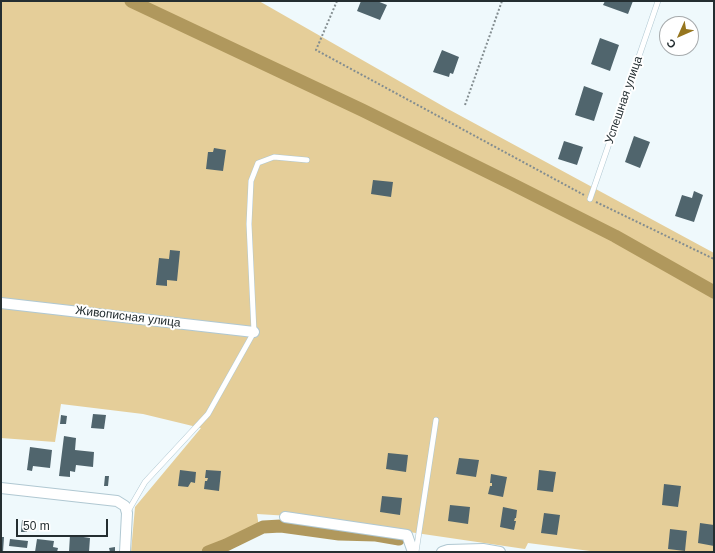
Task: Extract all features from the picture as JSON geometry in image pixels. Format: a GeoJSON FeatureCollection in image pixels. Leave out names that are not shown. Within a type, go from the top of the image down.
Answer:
{"type":"FeatureCollection","features":[{"type":"Feature","properties":{"kind":"street","name":"Живописная улица"},"geometry":{"type":"LineString","coordinates":[[1,303],[254,332]]}},
{"type":"Feature","properties":{"kind":"street"},"geometry":{"type":"LineString","coordinates":[[1,488],[117,501],[125,506],[127,513],[126,552]]}},
{"type":"Feature","properties":{"kind":"street"},"geometry":{"type":"LineString","coordinates":[[285,517],[407,535],[414,552]]}},
{"type":"Feature","properties":{"kind":"street"},"geometry":{"type":"LineString","coordinates":[[442,552],[448,550],[483,549],[500,552]]}},
{"type":"Feature","properties":{"kind":"lane","name":"Успешная улица"},"geometry":{"type":"LineString","coordinates":[[590,199],[658,1]]}},
{"type":"Feature","properties":{"kind":"lane"},"geometry":{"type":"LineString","coordinates":[[127,513],[145,482],[208,414],[254,332],[249,224],[251,181],[258,163],[274,157],[307,160]]}},
{"type":"Feature","properties":{"kind":"lane"},"geometry":{"type":"LineString","coordinates":[[414,552],[436,420]]}},
{"type":"Feature","properties":{"kind":"path"},"geometry":{"type":"LineString","coordinates":[[337,1],[316,50],[590,199],[714,259]]}},
{"type":"Feature","properties":{"kind":"path"},"geometry":{"type":"LineString","coordinates":[[465,104],[502,1]]}},
{"type":"Feature","properties":{"kind":"shaded area"},"geometry":{"type":"Polygon","coordinates":[[[1,1],[259,1],[448,109],[714,253],[714,552],[598,552],[528,543],[525,549],[307,517],[257,514],[259,527],[198,552],[131,552],[135,507],[201,428],[143,414],[61,404],[55,442],[1,438],[1,1]]]}},
{"type":"Feature","properties":{"kind":"building"},"geometry":{"type":"Polygon","coordinates":[[[361,1],[377,1],[387,5],[380,20],[357,11],[361,1]]]}},
{"type":"Feature","properties":{"kind":"building"},"geometry":{"type":"Polygon","coordinates":[[[605,1],[633,1],[628,14],[603,5],[605,1]]]}},
{"type":"Feature","properties":{"kind":"building"},"geometry":{"type":"Polygon","coordinates":[[[600,38],[619,45],[610,71],[591,64],[600,38]]]}},
{"type":"Feature","properties":{"kind":"building"},"geometry":{"type":"Polygon","coordinates":[[[442,50],[459,57],[453,74],[450,73],[449,77],[433,72],[442,50]]]}},
{"type":"Feature","properties":{"kind":"building"},"geometry":{"type":"Polygon","coordinates":[[[584,86],[603,93],[594,121],[575,115],[584,86]]]}},
{"type":"Feature","properties":{"kind":"building"},"geometry":{"type":"Polygon","coordinates":[[[634,136],[650,142],[640,168],[625,162],[634,136]]]}},
{"type":"Feature","properties":{"kind":"building"},"geometry":{"type":"Polygon","coordinates":[[[564,141],[583,147],[577,165],[558,159],[564,141]]]}},
{"type":"Feature","properties":{"kind":"building"},"geometry":{"type":"Polygon","coordinates":[[[214,148],[226,150],[223,171],[206,169],[208,152],[213,152],[214,148]]]}},
{"type":"Feature","properties":{"kind":"building"},"geometry":{"type":"Polygon","coordinates":[[[373,180],[393,182],[391,197],[371,194],[373,180]]]}},
{"type":"Feature","properties":{"kind":"building"},"geometry":{"type":"Polygon","coordinates":[[[694,191],[703,195],[694,222],[675,216],[682,195],[692,198],[694,191]]]}},
{"type":"Feature","properties":{"kind":"building"},"geometry":{"type":"Polygon","coordinates":[[[170,250],[180,251],[177,281],[167,280],[167,286],[156,285],[159,258],[169,259],[170,250]]]}},
{"type":"Feature","properties":{"kind":"building"},"geometry":{"type":"Polygon","coordinates":[[[93,414],[106,415],[104,429],[91,428],[93,414]]]}},
{"type":"Feature","properties":{"kind":"building"},"geometry":{"type":"Polygon","coordinates":[[[61,415],[67,416],[66,424],[60,424],[61,415]]]}},
{"type":"Feature","properties":{"kind":"building"},"geometry":{"type":"Polygon","coordinates":[[[64,436],[76,438],[75,450],[94,452],[93,467],[76,465],[75,472],[70,471],[70,477],[59,476],[64,436]]]}},
{"type":"Feature","properties":{"kind":"building"},"geometry":{"type":"Polygon","coordinates":[[[30,447],[52,450],[50,468],[33,466],[32,471],[27,470],[30,447]]]}},
{"type":"Feature","properties":{"kind":"building"},"geometry":{"type":"Polygon","coordinates":[[[388,453],[408,455],[406,472],[386,469],[388,453]]]}},
{"type":"Feature","properties":{"kind":"building"},"geometry":{"type":"Polygon","coordinates":[[[459,458],[479,460],[476,477],[456,474],[459,458]]]}},
{"type":"Feature","properties":{"kind":"building"},"geometry":{"type":"Polygon","coordinates":[[[180,470],[196,472],[195,483],[191,482],[188,487],[178,486],[180,470]]]}},
{"type":"Feature","properties":{"kind":"building"},"geometry":{"type":"Polygon","coordinates":[[[206,470],[221,471],[219,491],[204,489],[205,481],[207,481],[208,478],[205,478],[206,470]]]}},
{"type":"Feature","properties":{"kind":"building"},"geometry":{"type":"Polygon","coordinates":[[[539,470],[556,472],[553,492],[537,490],[539,470]]]}},
{"type":"Feature","properties":{"kind":"building"},"geometry":{"type":"Polygon","coordinates":[[[491,474],[507,477],[503,497],[488,494],[490,486],[492,486],[492,483],[490,483],[491,474]]]}},
{"type":"Feature","properties":{"kind":"building"},"geometry":{"type":"Polygon","coordinates":[[[105,476],[109,476],[108,486],[104,486],[105,476]]]}},
{"type":"Feature","properties":{"kind":"building"},"geometry":{"type":"Polygon","coordinates":[[[664,484],[681,486],[678,507],[662,505],[664,484]]]}},
{"type":"Feature","properties":{"kind":"building"},"geometry":{"type":"Polygon","coordinates":[[[382,496],[402,498],[400,515],[380,512],[382,496]]]}},
{"type":"Feature","properties":{"kind":"building"},"geometry":{"type":"Polygon","coordinates":[[[450,505],[470,507],[468,524],[448,521],[450,505]]]}},
{"type":"Feature","properties":{"kind":"building"},"geometry":{"type":"Polygon","coordinates":[[[503,507],[517,510],[514,521],[516,521],[514,530],[500,527],[503,507]]]}},
{"type":"Feature","properties":{"kind":"building"},"geometry":{"type":"Polygon","coordinates":[[[544,513],[560,515],[557,535],[541,533],[544,513]]]}},
{"type":"Feature","properties":{"kind":"building"},"geometry":{"type":"Polygon","coordinates":[[[22,520],[28,520],[27,532],[21,532],[22,520]]]}},
{"type":"Feature","properties":{"kind":"building"},"geometry":{"type":"Polygon","coordinates":[[[700,523],[714,525],[714,546],[698,543],[700,523]]]}},
{"type":"Feature","properties":{"kind":"building"},"geometry":{"type":"Polygon","coordinates":[[[670,529],[687,531],[685,551],[668,549],[670,529]]]}},
{"type":"Feature","properties":{"kind":"building"},"geometry":{"type":"Polygon","coordinates":[[[70,535],[90,538],[89,552],[69,552],[70,535]]]}},
{"type":"Feature","properties":{"kind":"building"},"geometry":{"type":"Polygon","coordinates":[[[1,537],[4,537],[3,552],[1,552],[1,537]]]}},
{"type":"Feature","properties":{"kind":"building"},"geometry":{"type":"Polygon","coordinates":[[[10,539],[28,541],[27,548],[9,546],[10,539]]]}},
{"type":"Feature","properties":{"kind":"building"},"geometry":{"type":"Polygon","coordinates":[[[37,539],[54,541],[53,547],[58,548],[57,552],[35,552],[37,539]]]}},
{"type":"Feature","properties":{"kind":"building"},"geometry":{"type":"Polygon","coordinates":[[[115,547],[115,552],[110,552],[109,548],[115,547]]]}},
{"type":"Feature","properties":{"kind":"waterway"},"geometry":{"type":"LineString","coordinates":[[131,1],[362,110],[512,184],[615,236],[714,292]]}},
{"type":"Feature","properties":{"kind":"waterway"},"geometry":{"type":"LineString","coordinates":[[208,552],[263,527],[281,526],[339,534],[376,535],[399,539]]}}]}
